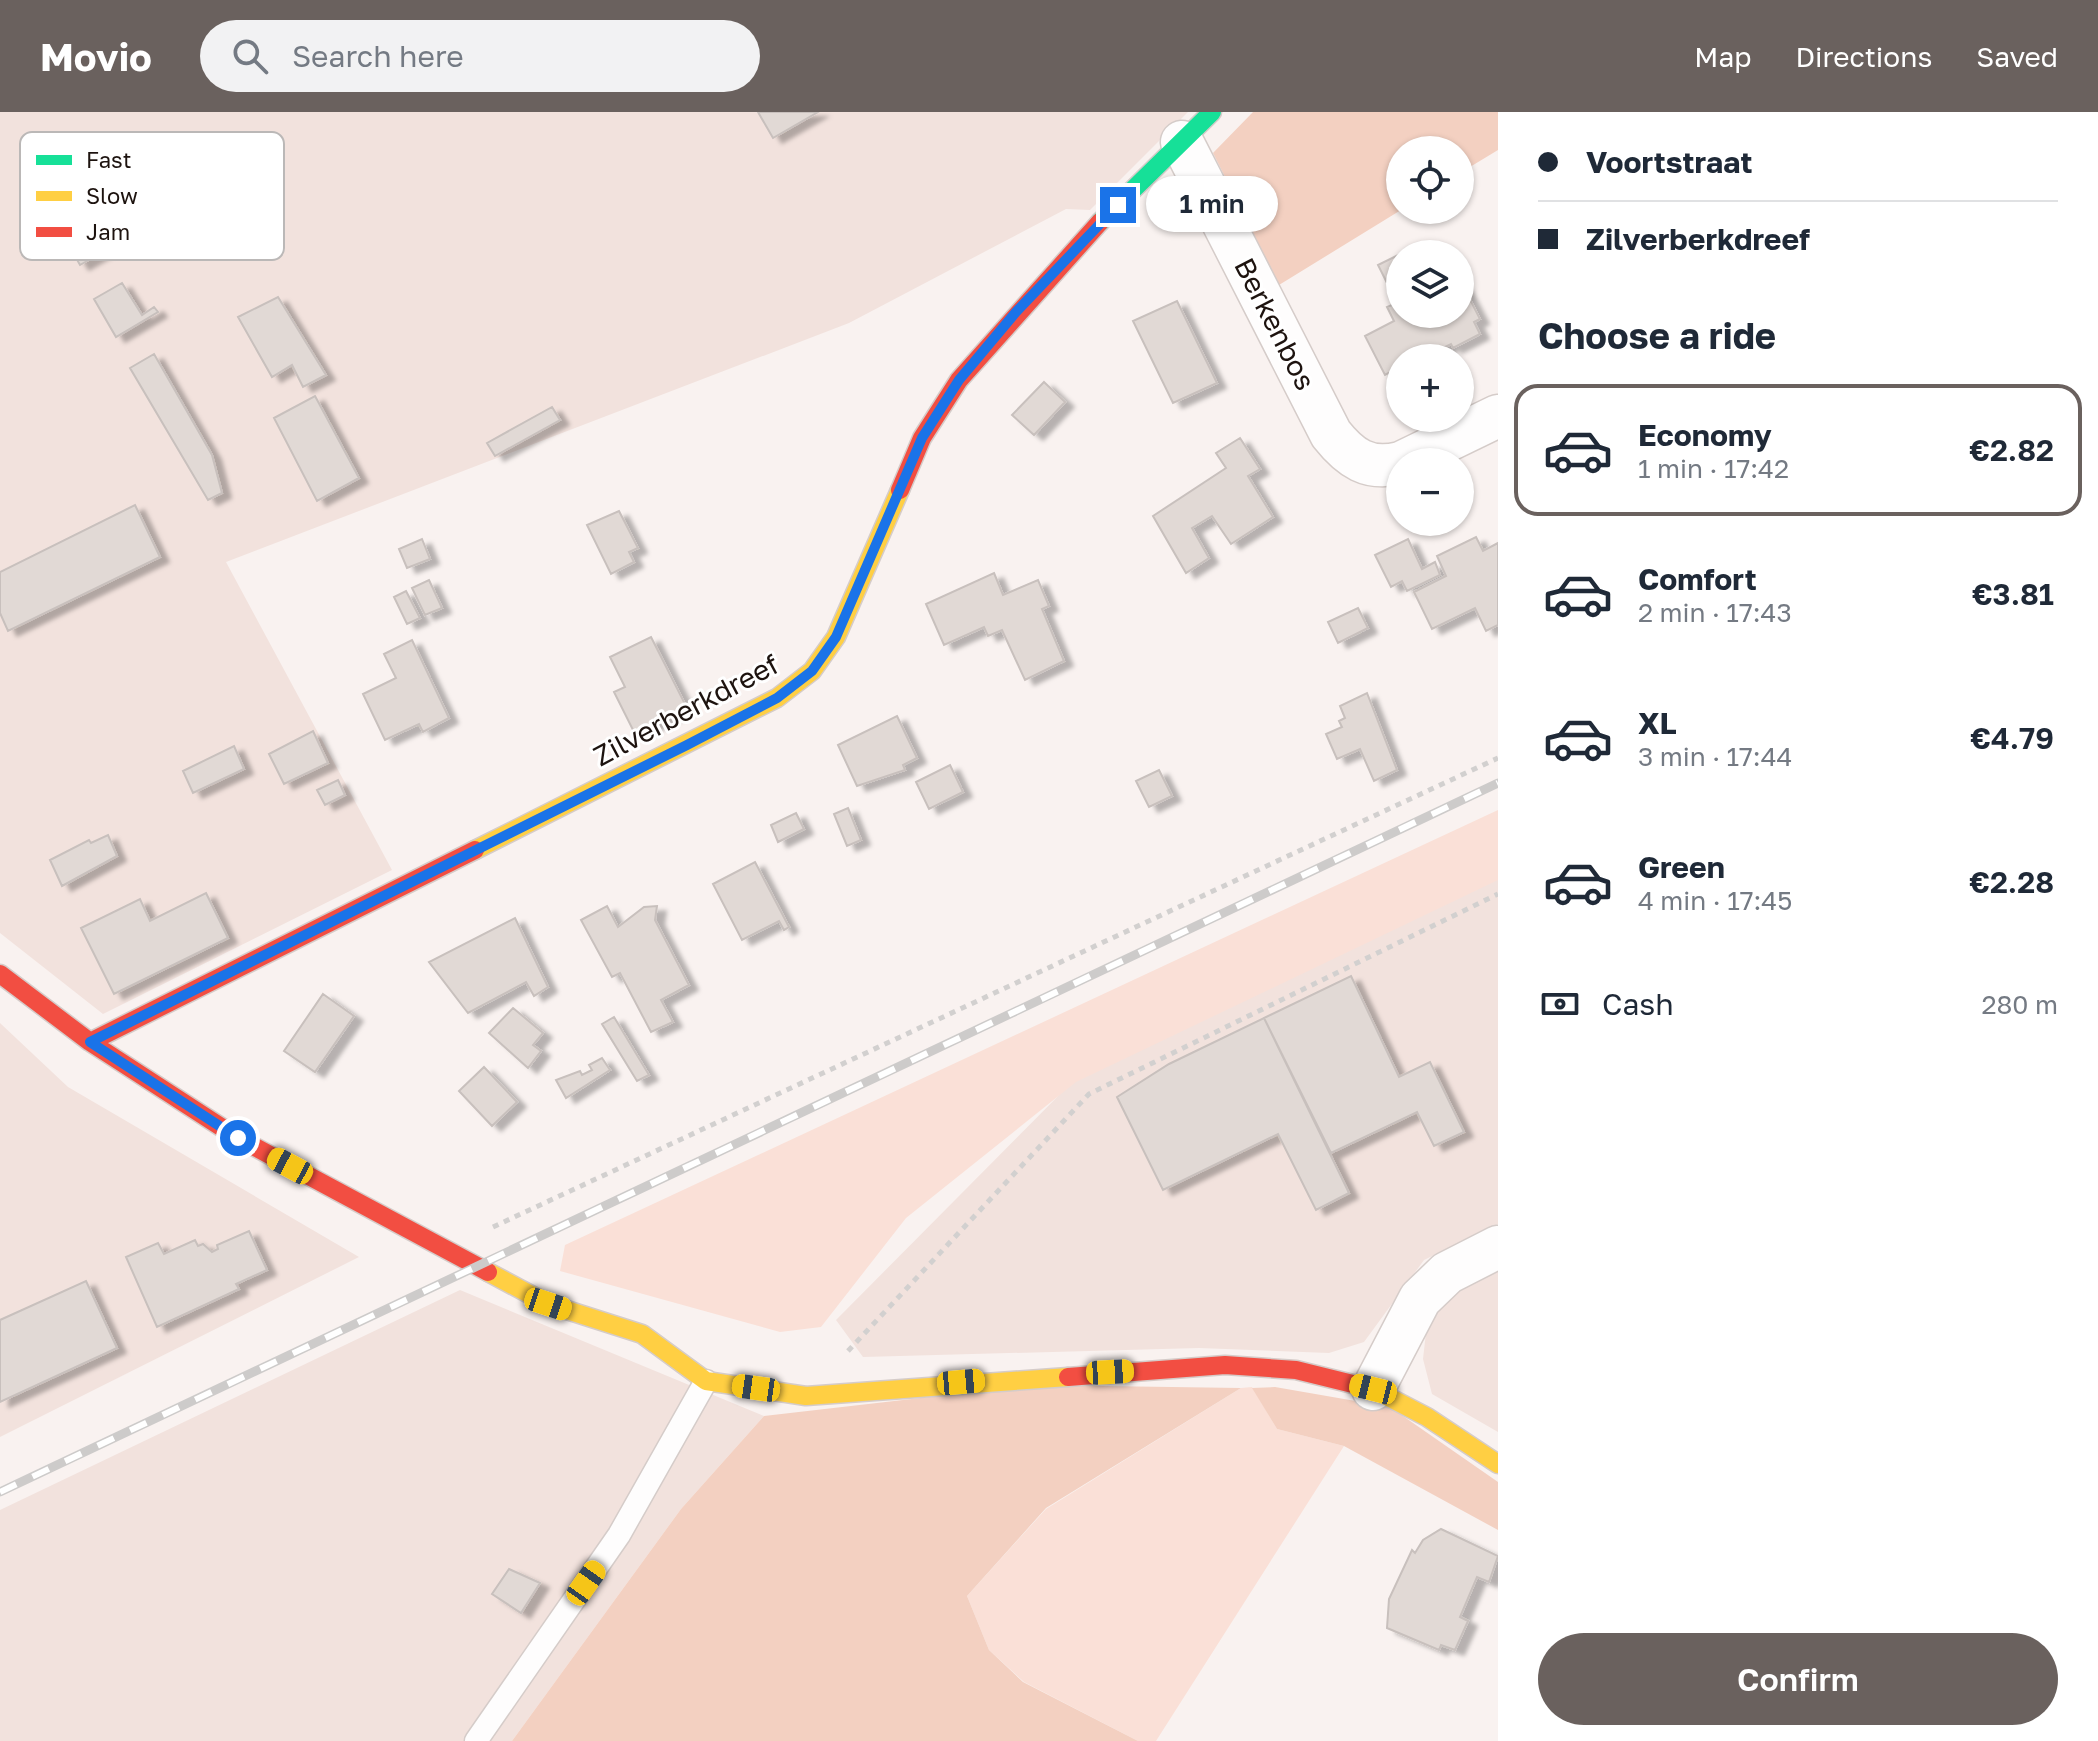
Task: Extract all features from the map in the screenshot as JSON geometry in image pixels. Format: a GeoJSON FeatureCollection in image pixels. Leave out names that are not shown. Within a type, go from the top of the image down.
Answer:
{"type":"FeatureCollection","features":[{"type":"Feature","properties":{"kind":"street","name":"Zilverberkdreef"},"geometry":{"type":"LineString","coordinates":[[90,1042],[687,745],[777,698],[812,671],[836,637],[922,438],[959,380],[1096,226],[1212,112]]}},
{"type":"Feature","properties":{"kind":"street","name":"Berkenbos"},"geometry":{"type":"LineString","coordinates":[[1182,142],[1331,434],[1349,456],[1386,466]]}},
{"type":"Feature","properties":{"kind":"street","name":"Berkenbos"},"geometry":{"type":"LineString","coordinates":[[1431,448],[1498,416]]}},
{"type":"Feature","properties":{"kind":"street"},"geometry":{"type":"LineString","coordinates":[[0,974],[90,1042],[238,1138],[548,1304],[642,1334],[706,1381],[806,1396],[1225,1365],[1296,1370],[1373,1389],[1427,1417],[1498,1464]]}},
{"type":"Feature","properties":{"kind":"street"},"geometry":{"type":"LineString","coordinates":[[1373,1389],[1420,1299],[1447,1273],[1498,1247]]}},
{"type":"Feature","properties":{"kind":"lane"},"geometry":{"type":"LineString","coordinates":[[486,1736],[619,1535],[706,1381]]}},
{"type":"Feature","properties":{"kind":"path"},"geometry":{"type":"LineString","coordinates":[[445,1250],[1498,758]]}},
{"type":"Feature","properties":{"kind":"path"},"geometry":{"type":"LineString","coordinates":[[806,1396],[1089,1094],[1498,894]]}},
{"type":"Feature","properties":{"kind":"shaded area"},"geometry":{"type":"Polygon","coordinates":[[[0,112],[1188,112],[1090,210],[1066,209],[849,323],[226,562],[392,870],[103,1014],[0,933],[0,112]]]}},
{"type":"Feature","properties":{"kind":"shaded area"},"geometry":{"type":"Polygon","coordinates":[[[1253,112],[1498,112],[1498,150],[1474,165],[1474,136],[1386,136],[1386,219],[1279,285],[1213,153],[1253,112]]]}},
{"type":"Feature","properties":{"kind":"shaded area"},"geometry":{"type":"Polygon","coordinates":[[[1498,810],[1498,880],[1076,1082],[906,1218],[821,1327],[780,1332],[560,1271],[565,1245],[1498,810]]]}},
{"type":"Feature","properties":{"kind":"shaded area"},"geometry":{"type":"Polygon","coordinates":[[[1498,879],[1498,1224],[1424,1260],[1364,1342],[1329,1353],[1199,1348],[863,1357],[836,1320],[1073,1081],[1498,879]]]}},
{"type":"Feature","properties":{"kind":"shaded area"},"geometry":{"type":"Polygon","coordinates":[[[0,1023],[68,1087],[359,1257],[0,1437],[0,1023]]]}},
{"type":"Feature","properties":{"kind":"shaded area"},"geometry":{"type":"Polygon","coordinates":[[[1498,1264],[1498,1432],[1432,1394],[1423,1359],[1428,1315],[1447,1293],[1498,1264]]]}},
{"type":"Feature","properties":{"kind":"shaded area"},"geometry":{"type":"Polygon","coordinates":[[[460,1290],[764,1416],[681,1509],[512,1741],[0,1741],[0,1510],[460,1290]]]}},
{"type":"Feature","properties":{"kind":"shaded area"},"geometry":{"type":"Polygon","coordinates":[[[1033,1385],[1241,1388],[1046,1508],[967,1596],[989,1650],[1023,1682],[1138,1741],[512,1741],[681,1509],[764,1416],[1033,1385]]]}},
{"type":"Feature","properties":{"kind":"shaded area"},"geometry":{"type":"Polygon","coordinates":[[[1252,1387],[1277,1429],[1344,1446],[1156,1741],[1138,1741],[1024,1682],[989,1650],[967,1596],[1046,1509],[1241,1388],[1252,1387]]]}},
{"type":"Feature","properties":{"kind":"shaded area"},"geometry":{"type":"Polygon","coordinates":[[[1275,1387],[1390,1407],[1498,1482],[1498,1530],[1344,1446],[1277,1429],[1252,1388],[1275,1387]]]}},
{"type":"Feature","properties":{"kind":"building"},"geometry":{"type":"Polygon","coordinates":[[[758,112],[818,112],[773,138],[758,112]]]}},
{"type":"Feature","properties":{"kind":"building"},"geometry":{"type":"Polygon","coordinates":[[[1386,261],[1386,281],[1378,265],[1386,261]]]}},
{"type":"Feature","properties":{"kind":"building"},"geometry":{"type":"Polygon","coordinates":[[[122,283],[142,315],[154,307],[158,312],[116,337],[94,299],[122,283]]]}},
{"type":"Feature","properties":{"kind":"building"},"geometry":{"type":"Polygon","coordinates":[[[278,297],[326,375],[303,387],[292,365],[272,377],[238,317],[278,297]]]}},
{"type":"Feature","properties":{"kind":"building"},"geometry":{"type":"Polygon","coordinates":[[[1177,301],[1217,383],[1173,403],[1133,321],[1177,301]]]}},
{"type":"Feature","properties":{"kind":"building"},"geometry":{"type":"Polygon","coordinates":[[[1474,307],[1480,319],[1474,322],[1474,307]]]}},
{"type":"Feature","properties":{"kind":"building"},"geometry":{"type":"Polygon","coordinates":[[[1474,322],[1480,334],[1461,344],[1386,344],[1385,375],[1365,336],[1386,325],[1386,328],[1474,328],[1474,322]]]}},
{"type":"Feature","properties":{"kind":"building"},"geometry":{"type":"Polygon","coordinates":[[[154,354],[212,455],[222,493],[208,500],[130,368],[154,354]]]}},
{"type":"Feature","properties":{"kind":"building"},"geometry":{"type":"Polygon","coordinates":[[[1044,382],[1065,402],[1034,435],[1012,415],[1044,382]]]}},
{"type":"Feature","properties":{"kind":"building"},"geometry":{"type":"Polygon","coordinates":[[[315,396],[359,478],[317,501],[274,418],[315,396]]]}},
{"type":"Feature","properties":{"kind":"building"},"geometry":{"type":"Polygon","coordinates":[[[552,407],[560,420],[495,456],[487,443],[552,407]]]}},
{"type":"Feature","properties":{"kind":"building"},"geometry":{"type":"Polygon","coordinates":[[[1240,438],[1260,469],[1248,476],[1273,517],[1231,544],[1212,516],[1192,528],[1209,558],[1186,573],[1153,516],[1226,468],[1216,453],[1240,438]]]}},
{"type":"Feature","properties":{"kind":"building"},"geometry":{"type":"Polygon","coordinates":[[[135,505],[160,557],[8,631],[0,613],[0,572],[135,505]]]}},
{"type":"Feature","properties":{"kind":"building"},"geometry":{"type":"Polygon","coordinates":[[[619,511],[638,548],[629,552],[634,562],[611,574],[587,525],[619,511]]]}},
{"type":"Feature","properties":{"kind":"building"},"geometry":{"type":"Polygon","coordinates":[[[1476,537],[1483,551],[1498,543],[1498,625],[1486,631],[1475,608],[1432,629],[1414,592],[1446,576],[1437,556],[1476,537]]]}},
{"type":"Feature","properties":{"kind":"building"},"geometry":{"type":"Polygon","coordinates":[[[422,539],[430,559],[407,568],[399,549],[422,539]]]}},
{"type":"Feature","properties":{"kind":"building"},"geometry":{"type":"Polygon","coordinates":[[[1408,539],[1422,569],[1435,562],[1440,575],[1407,591],[1402,581],[1391,587],[1375,555],[1408,539]]]}},
{"type":"Feature","properties":{"kind":"building"},"geometry":{"type":"Polygon","coordinates":[[[994,573],[1003,595],[1038,580],[1049,606],[1042,609],[1064,661],[1025,680],[1002,630],[988,636],[984,627],[944,645],[926,604],[994,573]]]}},
{"type":"Feature","properties":{"kind":"building"},"geometry":{"type":"Polygon","coordinates":[[[429,580],[442,608],[425,615],[412,588],[429,580]]]}},
{"type":"Feature","properties":{"kind":"building"},"geometry":{"type":"Polygon","coordinates":[[[406,591],[420,618],[407,624],[394,597],[406,591]]]}},
{"type":"Feature","properties":{"kind":"building"},"geometry":{"type":"Polygon","coordinates":[[[1358,608],[1368,628],[1338,643],[1328,622],[1358,608]]]}},
{"type":"Feature","properties":{"kind":"building"},"geometry":{"type":"Polygon","coordinates":[[[651,637],[687,708],[635,734],[614,692],[625,687],[610,657],[651,637]]]}},
{"type":"Feature","properties":{"kind":"building"},"geometry":{"type":"Polygon","coordinates":[[[412,640],[449,718],[423,732],[419,724],[385,740],[363,694],[396,678],[384,654],[412,640]]]}},
{"type":"Feature","properties":{"kind":"building"},"geometry":{"type":"Polygon","coordinates":[[[1367,693],[1397,770],[1374,781],[1360,749],[1337,759],[1326,734],[1342,727],[1339,721],[1345,718],[1340,706],[1367,693]]]}},
{"type":"Feature","properties":{"kind":"building"},"geometry":{"type":"Polygon","coordinates":[[[897,716],[917,758],[903,765],[905,770],[857,786],[838,745],[897,716]]]}},
{"type":"Feature","properties":{"kind":"building"},"geometry":{"type":"Polygon","coordinates":[[[313,731],[328,763],[284,784],[269,754],[313,731]]]}},
{"type":"Feature","properties":{"kind":"building"},"geometry":{"type":"Polygon","coordinates":[[[234,746],[244,769],[193,793],[183,771],[234,746]]]}},
{"type":"Feature","properties":{"kind":"building"},"geometry":{"type":"Polygon","coordinates":[[[950,765],[963,792],[929,809],[916,782],[950,765]]]}},
{"type":"Feature","properties":{"kind":"building"},"geometry":{"type":"Polygon","coordinates":[[[1159,770],[1172,796],[1149,807],[1136,781],[1159,770]]]}},
{"type":"Feature","properties":{"kind":"building"},"geometry":{"type":"Polygon","coordinates":[[[338,780],[345,795],[325,805],[317,790],[338,780]]]}},
{"type":"Feature","properties":{"kind":"building"},"geometry":{"type":"Polygon","coordinates":[[[848,808],[861,840],[847,846],[834,814],[848,808]]]}},
{"type":"Feature","properties":{"kind":"building"},"geometry":{"type":"Polygon","coordinates":[[[796,813],[804,829],[778,842],[771,825],[796,813]]]}},
{"type":"Feature","properties":{"kind":"building"},"geometry":{"type":"Polygon","coordinates":[[[108,835],[117,856],[62,886],[50,860],[89,840],[91,843],[108,835]]]}},
{"type":"Feature","properties":{"kind":"building"},"geometry":{"type":"Polygon","coordinates":[[[755,862],[789,927],[784,930],[779,921],[742,940],[713,884],[755,862]]]}},
{"type":"Feature","properties":{"kind":"building"},"geometry":{"type":"Polygon","coordinates":[[[206,893],[228,938],[114,994],[81,928],[140,899],[150,921],[206,893]]]}},
{"type":"Feature","properties":{"kind":"building"},"geometry":{"type":"Polygon","coordinates":[[[607,906],[618,927],[644,907],[657,906],[655,920],[689,985],[661,1000],[673,1022],[651,1032],[620,973],[612,977],[581,920],[607,906]]]}},
{"type":"Feature","properties":{"kind":"building"},"geometry":{"type":"Polygon","coordinates":[[[515,918],[548,987],[534,996],[526,982],[468,1013],[429,962],[515,918]]]}},
{"type":"Feature","properties":{"kind":"building"},"geometry":{"type":"Polygon","coordinates":[[[1351,976],[1399,1077],[1430,1062],[1464,1132],[1434,1146],[1417,1112],[1331,1153],[1264,1018],[1351,976]]]}},
{"type":"Feature","properties":{"kind":"building"},"geometry":{"type":"Polygon","coordinates":[[[323,994],[354,1016],[315,1072],[284,1051],[323,994]]]}},
{"type":"Feature","properties":{"kind":"building"},"geometry":{"type":"Polygon","coordinates":[[[513,1008],[543,1033],[533,1045],[541,1051],[528,1068],[489,1033],[513,1008]]]}},
{"type":"Feature","properties":{"kind":"building"},"geometry":{"type":"Polygon","coordinates":[[[614,1017],[649,1075],[637,1081],[602,1024],[614,1017]]]}},
{"type":"Feature","properties":{"kind":"building"},"geometry":{"type":"Polygon","coordinates":[[[1264,1018],[1349,1193],[1316,1210],[1278,1134],[1163,1190],[1117,1097],[1169,1064],[1264,1018]]]}},
{"type":"Feature","properties":{"kind":"building"},"geometry":{"type":"Polygon","coordinates":[[[602,1058],[610,1070],[566,1098],[556,1080],[580,1071],[582,1075],[592,1070],[589,1065],[602,1058]]]}},
{"type":"Feature","properties":{"kind":"building"},"geometry":{"type":"Polygon","coordinates":[[[484,1067],[517,1102],[492,1126],[459,1091],[484,1067]]]}},
{"type":"Feature","properties":{"kind":"building"},"geometry":{"type":"Polygon","coordinates":[[[249,1231],[267,1270],[236,1284],[239,1289],[157,1327],[126,1257],[158,1243],[164,1254],[195,1240],[198,1246],[203,1244],[212,1252],[218,1249],[217,1245],[249,1231]]]}},
{"type":"Feature","properties":{"kind":"building"},"geometry":{"type":"Polygon","coordinates":[[[86,1281],[117,1348],[0,1402],[0,1320],[86,1281]]]}},
{"type":"Feature","properties":{"kind":"building"},"geometry":{"type":"Polygon","coordinates":[[[1441,1529],[1498,1556],[1489,1582],[1477,1577],[1460,1617],[1468,1621],[1455,1650],[1441,1645],[1439,1650],[1387,1628],[1389,1599],[1412,1550],[1415,1553],[1423,1540],[1441,1529]]]}},
{"type":"Feature","properties":{"kind":"building"},"geometry":{"type":"Polygon","coordinates":[[[509,1569],[540,1583],[521,1613],[492,1594],[509,1569]]]}},
{"type":"Feature","properties":{"kind":"railway"},"geometry":{"type":"LineString","coordinates":[[0,1492],[1498,783]]}},
{"type":"Feature","properties":{"kind":"traffic: fast"},"geometry":{"type":"LineString","coordinates":[[1100,222],[1212,112]]}},
{"type":"Feature","properties":{"kind":"traffic: slow"},"geometry":{"type":"LineString","coordinates":[[475,850],[777,698],[812,671],[836,637],[900,490]]}},
{"type":"Feature","properties":{"kind":"traffic: slow"},"geometry":{"type":"LineString","coordinates":[[488,1272],[548,1304],[642,1334],[706,1381],[806,1396],[1068,1377]]}},
{"type":"Feature","properties":{"kind":"traffic: slow"},"geometry":{"type":"LineString","coordinates":[[1373,1389],[1427,1417],[1498,1464]]}},
{"type":"Feature","properties":{"kind":"traffic: jam"},"geometry":{"type":"LineString","coordinates":[[900,490],[922,438],[959,380],[1100,222]]}},
{"type":"Feature","properties":{"kind":"traffic: jam"},"geometry":{"type":"LineString","coordinates":[[90,1042],[475,850]]}},
{"type":"Feature","properties":{"kind":"traffic: jam"},"geometry":{"type":"LineString","coordinates":[[0,974],[90,1042],[238,1138],[488,1272]]}},
{"type":"Feature","properties":{"kind":"traffic: jam"},"geometry":{"type":"LineString","coordinates":[[1068,1377],[1225,1365],[1296,1370],[1373,1389]]}},
{"type":"Feature","properties":{"kind":"route"},"geometry":{"type":"LineString","coordinates":[[238,1138],[90,1042],[687,745],[777,698],[812,671],[836,637],[922,438],[959,380],[1016,312],[1118,205]]}}]}
